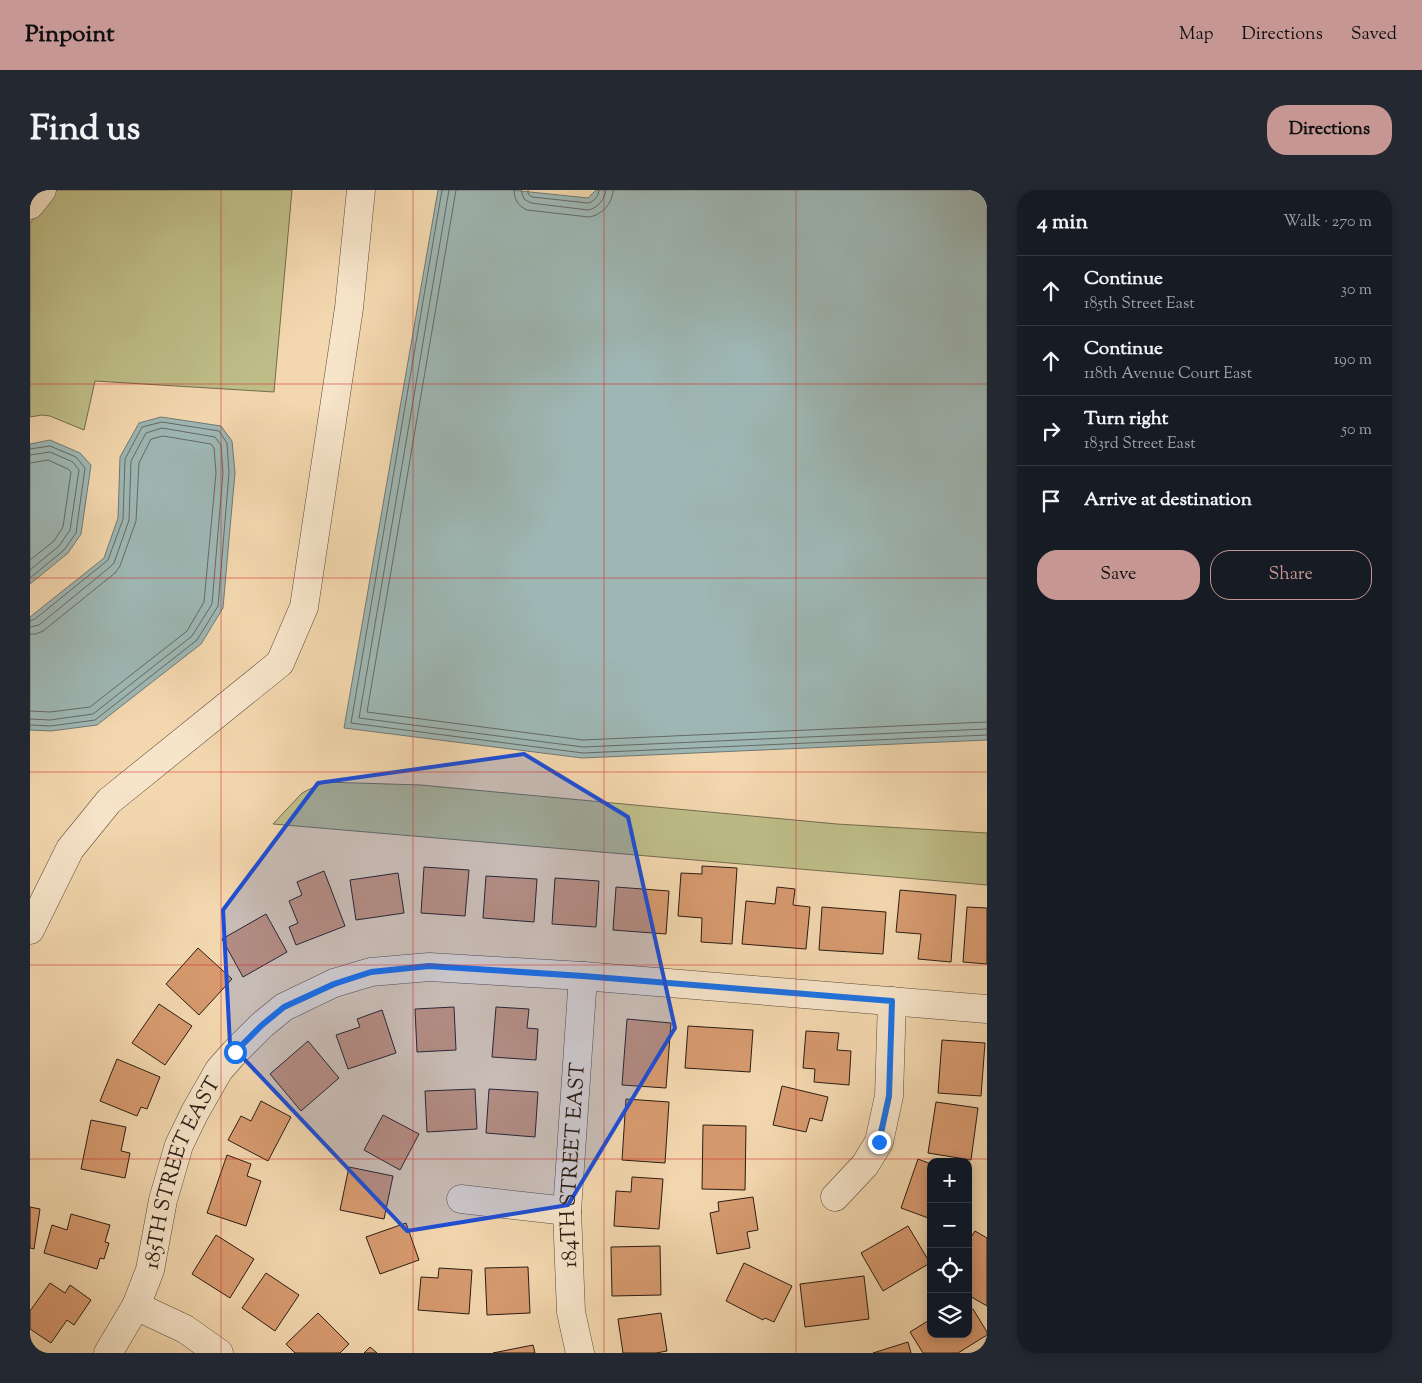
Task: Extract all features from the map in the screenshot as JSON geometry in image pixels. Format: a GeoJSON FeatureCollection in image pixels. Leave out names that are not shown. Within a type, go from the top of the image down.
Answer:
{"type":"FeatureCollection","features":[{"type":"Feature","properties":{"kind":"street"},"geometry":{"type":"LineString","coordinates":[[30,205],[42,190]]}},
{"type":"Feature","properties":{"kind":"street"},"geometry":{"type":"LineString","coordinates":[[30,930],[70,848],[109,801],[280,663],[304,607],[349,308],[361,190]]}},
{"type":"Feature","properties":{"kind":"street","name":"185TH STREET EAST"},"geometry":{"type":"LineString","coordinates":[[108,1353],[136,1306],[150,1270],[163,1200],[179,1145],[219,1070],[262,1025],[284,1007],[334,984],[371,972],[429,966],[583,976],[987,1009]]}},
{"type":"Feature","properties":{"kind":"street","name":"184TH STREET EAST"},"geometry":{"type":"LineString","coordinates":[[580,1353],[571,1312],[567,1211],[583,976]]}},
{"type":"Feature","properties":{"kind":"street"},"geometry":{"type":"LineString","coordinates":[[835,1197],[865,1165],[879,1142],[889,1096],[892,1001]]}},
{"type":"Feature","properties":{"kind":"street"},"geometry":{"type":"LineString","coordinates":[[461,1199],[567,1211]]}},
{"type":"Feature","properties":{"kind":"street"},"geometry":{"type":"LineString","coordinates":[[136,1306],[185,1330],[219,1353]]}},
{"type":"Feature","properties":{"kind":"highlighted area"},"geometry":{"type":"Polygon","coordinates":[[[524,754],[628,817],[675,1028],[568,1205],[407,1231],[230,1044],[223,910],[318,783],[524,754]]]}},
{"type":"Feature","properties":{"kind":"shaded area"},"geometry":{"type":"Polygon","coordinates":[[[57,190],[292,190],[274,392],[95,381],[84,430],[50,416],[30,417],[30,223],[57,190]]]}},
{"type":"Feature","properties":{"kind":"shaded area"},"geometry":{"type":"Polygon","coordinates":[[[324,782],[421,785],[837,824],[987,833],[987,885],[273,824],[302,793],[324,782]]]}},
{"type":"Feature","properties":{"kind":"water"},"geometry":{"type":"Polygon","coordinates":[[[438,190],[511,190],[588,198],[596,190],[987,190],[987,740],[582,758],[344,728],[438,190]]]}},
{"type":"Feature","properties":{"kind":"water"},"geometry":{"type":"Polygon","coordinates":[[[161,417],[221,426],[232,441],[235,473],[223,608],[201,644],[97,725],[51,731],[30,730],[30,617],[104,558],[118,518],[120,457],[139,423],[161,417]]]}},
{"type":"Feature","properties":{"kind":"water"},"geometry":{"type":"Polygon","coordinates":[[[50,440],[80,453],[91,465],[81,534],[68,553],[30,584],[30,444],[50,440]]]}},
{"type":"Feature","properties":{"kind":"building"},"geometry":{"type":"Polygon","coordinates":[[[702,866],[737,868],[732,944],[701,942],[702,918],[678,916],[681,873],[702,874],[702,866]]]}},
{"type":"Feature","properties":{"kind":"building"},"geometry":{"type":"Polygon","coordinates":[[[424,867],[469,870],[465,916],[421,913],[424,867]]]}},
{"type":"Feature","properties":{"kind":"building"},"geometry":{"type":"Polygon","coordinates":[[[324,871],[345,926],[296,945],[289,927],[298,923],[289,901],[302,895],[297,882],[324,871]]]}},
{"type":"Feature","properties":{"kind":"building"},"geometry":{"type":"Polygon","coordinates":[[[398,873],[404,913],[356,920],[350,880],[398,873]]]}},
{"type":"Feature","properties":{"kind":"building"},"geometry":{"type":"Polygon","coordinates":[[[486,876],[537,879],[534,922],[483,918],[486,876]]]}},
{"type":"Feature","properties":{"kind":"building"},"geometry":{"type":"Polygon","coordinates":[[[555,878],[599,881],[596,927],[552,924],[555,878]]]}},
{"type":"Feature","properties":{"kind":"building"},"geometry":{"type":"Polygon","coordinates":[[[616,887],[669,891],[666,934],[613,930],[616,887]]]}},
{"type":"Feature","properties":{"kind":"building"},"geometry":{"type":"Polygon","coordinates":[[[777,887],[795,889],[793,905],[810,907],[806,949],[742,944],[746,901],[775,904],[777,887]]]}},
{"type":"Feature","properties":{"kind":"building"},"geometry":{"type":"Polygon","coordinates":[[[900,890],[956,895],[951,962],[918,959],[921,934],[896,932],[900,890]]]}},
{"type":"Feature","properties":{"kind":"building"},"geometry":{"type":"Polygon","coordinates":[[[822,907],[886,912],[883,954],[819,950],[822,907]]]}},
{"type":"Feature","properties":{"kind":"building"},"geometry":{"type":"Polygon","coordinates":[[[967,907],[987,908],[987,964],[963,962],[967,907]]]}},
{"type":"Feature","properties":{"kind":"building"},"geometry":{"type":"Polygon","coordinates":[[[266,914],[287,952],[243,977],[222,939],[266,914]]]}},
{"type":"Feature","properties":{"kind":"building"},"geometry":{"type":"Polygon","coordinates":[[[198,948],[232,979],[199,1015],[166,984],[198,948]]]}},
{"type":"Feature","properties":{"kind":"building"},"geometry":{"type":"Polygon","coordinates":[[[159,1004],[192,1026],[165,1065],[132,1043],[159,1004]]]}},
{"type":"Feature","properties":{"kind":"building"},"geometry":{"type":"Polygon","coordinates":[[[454,1007],[456,1050],[417,1052],[415,1009],[454,1007]]]}},
{"type":"Feature","properties":{"kind":"building"},"geometry":{"type":"Polygon","coordinates":[[[496,1007],[529,1009],[527,1028],[538,1029],[536,1060],[492,1057],[496,1007]]]}},
{"type":"Feature","properties":{"kind":"building"},"geometry":{"type":"Polygon","coordinates":[[[382,1010],[396,1053],[348,1069],[336,1035],[360,1027],[357,1019],[382,1010]]]}},
{"type":"Feature","properties":{"kind":"building"},"geometry":{"type":"Polygon","coordinates":[[[627,1019],[671,1023],[666,1088],[622,1085],[627,1019]]]}},
{"type":"Feature","properties":{"kind":"building"},"geometry":{"type":"Polygon","coordinates":[[[688,1026],[753,1030],[750,1072],[685,1068],[688,1026]]]}},
{"type":"Feature","properties":{"kind":"building"},"geometry":{"type":"Polygon","coordinates":[[[806,1031],[839,1033],[837,1050],[851,1051],[849,1085],[814,1082],[815,1069],[803,1068],[806,1031]]]}},
{"type":"Feature","properties":{"kind":"building"},"geometry":{"type":"Polygon","coordinates":[[[942,1040],[985,1043],[981,1096],[938,1093],[942,1040]]]}},
{"type":"Feature","properties":{"kind":"building"},"geometry":{"type":"Polygon","coordinates":[[[308,1041],[339,1078],[301,1111],[270,1074],[308,1041]]]}},
{"type":"Feature","properties":{"kind":"building"},"geometry":{"type":"Polygon","coordinates":[[[117,1059],[160,1077],[147,1109],[141,1107],[137,1116],[100,1101],[117,1059]]]}},
{"type":"Feature","properties":{"kind":"building"},"geometry":{"type":"Polygon","coordinates":[[[782,1086],[828,1097],[822,1121],[810,1118],[806,1132],[773,1125],[782,1086]]]}},
{"type":"Feature","properties":{"kind":"building"},"geometry":{"type":"Polygon","coordinates":[[[475,1089],[477,1129],[427,1132],[425,1091],[475,1089]]]}},
{"type":"Feature","properties":{"kind":"building"},"geometry":{"type":"Polygon","coordinates":[[[489,1089],[538,1092],[535,1137],[486,1133],[489,1089]]]}},
{"type":"Feature","properties":{"kind":"building"},"geometry":{"type":"Polygon","coordinates":[[[626,1099],[669,1102],[665,1163],[622,1160],[626,1099]]]}},
{"type":"Feature","properties":{"kind":"building"},"geometry":{"type":"Polygon","coordinates":[[[261,1101],[291,1117],[268,1161],[228,1140],[241,1116],[251,1121],[261,1101]]]}},
{"type":"Feature","properties":{"kind":"building"},"geometry":{"type":"Polygon","coordinates":[[[936,1102],[978,1108],[971,1158],[928,1153],[936,1102]]]}},
{"type":"Feature","properties":{"kind":"building"},"geometry":{"type":"Polygon","coordinates":[[[383,1115],[419,1134],[400,1170],[364,1150],[383,1115]]]}},
{"type":"Feature","properties":{"kind":"building"},"geometry":{"type":"Polygon","coordinates":[[[91,1120],[126,1127],[121,1151],[130,1153],[125,1178],[81,1169],[91,1120]]]}},
{"type":"Feature","properties":{"kind":"building"},"geometry":{"type":"Polygon","coordinates":[[[703,1125],[746,1126],[745,1190],[702,1189],[703,1125]]]}},
{"type":"Feature","properties":{"kind":"building"},"geometry":{"type":"Polygon","coordinates":[[[227,1155],[251,1164],[247,1176],[261,1181],[246,1226],[207,1213],[227,1155]]]}},
{"type":"Feature","properties":{"kind":"building"},"geometry":{"type":"Polygon","coordinates":[[[918,1159],[927,1162],[927,1218],[901,1208],[918,1159]]]}},
{"type":"Feature","properties":{"kind":"building"},"geometry":{"type":"Polygon","coordinates":[[[349,1167],[393,1176],[384,1219],[340,1210],[349,1167]]]}},
{"type":"Feature","properties":{"kind":"building"},"geometry":{"type":"Polygon","coordinates":[[[632,1177],[663,1179],[659,1229],[614,1226],[616,1191],[631,1192],[632,1177]]]}},
{"type":"Feature","properties":{"kind":"building"},"geometry":{"type":"Polygon","coordinates":[[[753,1197],[758,1230],[747,1232],[750,1248],[717,1254],[710,1213],[719,1211],[718,1202],[753,1197]]]}},
{"type":"Feature","properties":{"kind":"building"},"geometry":{"type":"Polygon","coordinates":[[[30,1207],[40,1209],[34,1249],[30,1248],[30,1207]]]}},
{"type":"Feature","properties":{"kind":"building"},"geometry":{"type":"Polygon","coordinates":[[[71,1214],[110,1225],[105,1242],[109,1243],[104,1259],[100,1258],[97,1269],[44,1253],[52,1225],[67,1230],[71,1214]]]}},
{"type":"Feature","properties":{"kind":"building"},"geometry":{"type":"Polygon","coordinates":[[[406,1223],[419,1260],[380,1274],[366,1237],[406,1223]]]}},
{"type":"Feature","properties":{"kind":"building"},"geometry":{"type":"Polygon","coordinates":[[[908,1226],[927,1258],[927,1265],[883,1291],[861,1253],[908,1226]]]}},
{"type":"Feature","properties":{"kind":"building"},"geometry":{"type":"Polygon","coordinates":[[[975,1231],[987,1238],[987,1306],[972,1297],[972,1236],[975,1231]]]}},
{"type":"Feature","properties":{"kind":"building"},"geometry":{"type":"Polygon","coordinates":[[[216,1235],[254,1259],[230,1298],[192,1274],[216,1235]]]}},
{"type":"Feature","properties":{"kind":"building"},"geometry":{"type":"Polygon","coordinates":[[[660,1246],[661,1295],[612,1296],[611,1247],[660,1246]]]}},
{"type":"Feature","properties":{"kind":"building"},"geometry":{"type":"Polygon","coordinates":[[[744,1263],[792,1286],[774,1322],[765,1318],[763,1320],[726,1301],[744,1263]]]}},
{"type":"Feature","properties":{"kind":"building"},"geometry":{"type":"Polygon","coordinates":[[[528,1267],[530,1313],[487,1315],[485,1268],[528,1267]]]}},
{"type":"Feature","properties":{"kind":"building"},"geometry":{"type":"Polygon","coordinates":[[[439,1268],[472,1270],[469,1314],[418,1310],[421,1277],[438,1278],[439,1268]]]}},
{"type":"Feature","properties":{"kind":"building"},"geometry":{"type":"Polygon","coordinates":[[[266,1273],[299,1295],[275,1331],[242,1308],[266,1273]]]}},
{"type":"Feature","properties":{"kind":"building"},"geometry":{"type":"Polygon","coordinates":[[[864,1276],[869,1319],[805,1327],[800,1284],[864,1276]]]}},
{"type":"Feature","properties":{"kind":"building"},"geometry":{"type":"Polygon","coordinates":[[[50,1283],[65,1293],[70,1285],[91,1300],[74,1325],[67,1320],[51,1343],[30,1329],[30,1311],[50,1283]]]}},
{"type":"Feature","properties":{"kind":"building"},"geometry":{"type":"Polygon","coordinates":[[[972,1310],[987,1332],[987,1335],[958,1353],[923,1353],[910,1332],[927,1321],[927,1338],[972,1338],[972,1310]]]}},
{"type":"Feature","properties":{"kind":"building"},"geometry":{"type":"Polygon","coordinates":[[[318,1313],[349,1344],[340,1353],[295,1353],[286,1344],[318,1313]]]}},
{"type":"Feature","properties":{"kind":"building"},"geometry":{"type":"Polygon","coordinates":[[[661,1313],[667,1351],[623,1353],[618,1319],[661,1313]]]}},
{"type":"Feature","properties":{"kind":"building"},"geometry":{"type":"Polygon","coordinates":[[[908,1342],[911,1353],[873,1353],[908,1342]]]}},
{"type":"Feature","properties":{"kind":"building"},"geometry":{"type":"Polygon","coordinates":[[[533,1345],[535,1353],[493,1353],[533,1345]]]}},
{"type":"Feature","properties":{"kind":"building"},"geometry":{"type":"Polygon","coordinates":[[[370,1347],[377,1353],[364,1353],[370,1347]]]}},
{"type":"Feature","properties":{"kind":"route"},"geometry":{"type":"LineString","coordinates":[[235,1052],[262,1025],[284,1007],[334,984],[371,972],[429,966],[583,976],[892,1001],[889,1096],[879,1142]]}}]}
